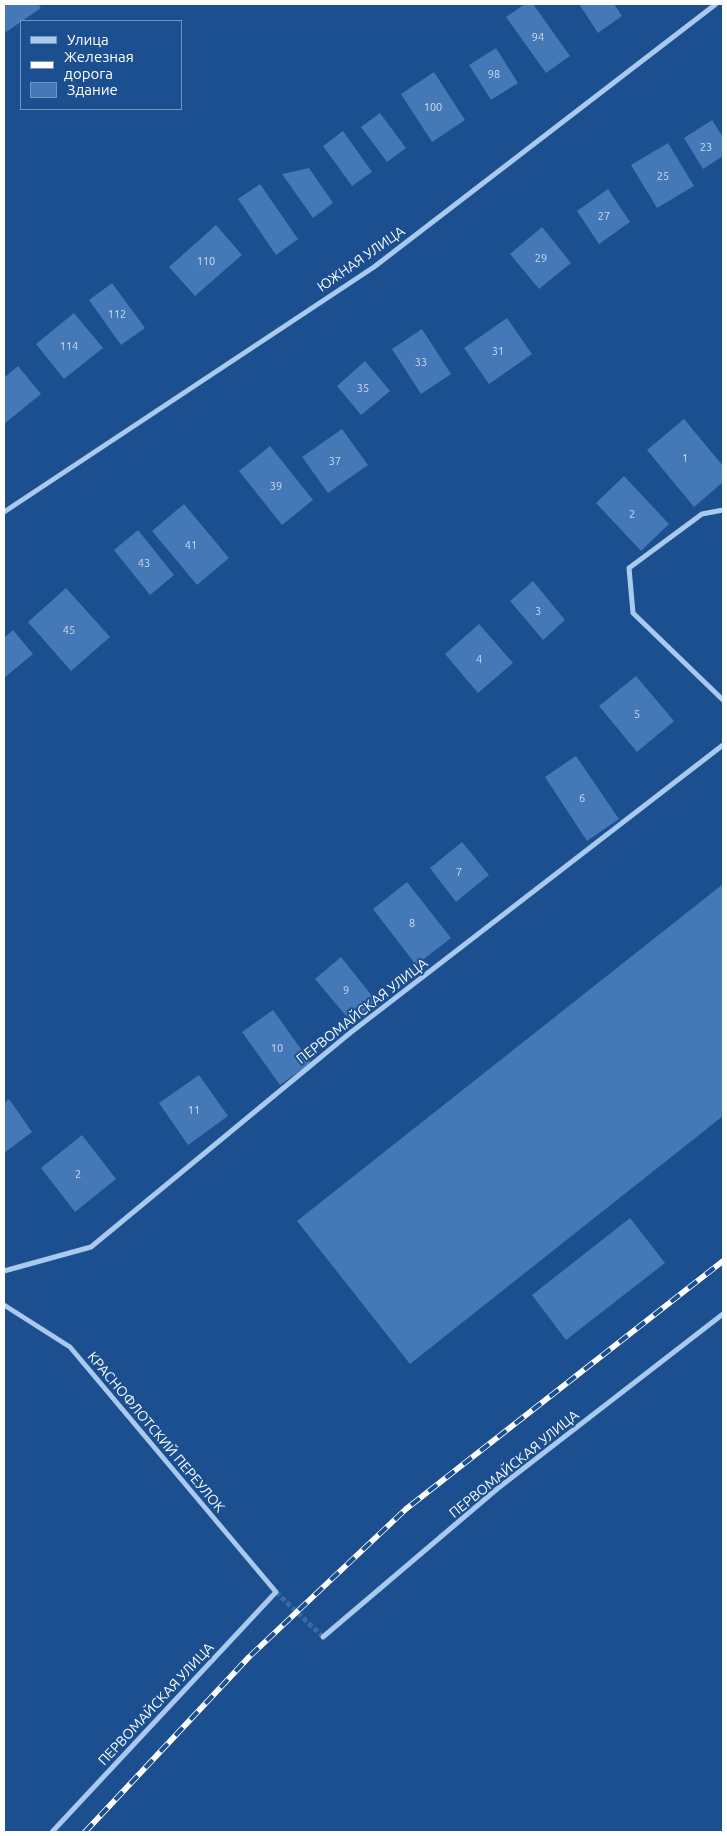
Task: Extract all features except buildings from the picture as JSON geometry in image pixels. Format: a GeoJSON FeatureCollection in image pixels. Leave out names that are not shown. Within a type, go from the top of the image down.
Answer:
{"type":"FeatureCollection","features":[{"type":"Feature","properties":{"kind":"street","name":"ЮЖНАЯ УЛИЦА"},"geometry":{"type":"LineString","coordinates":[[4,512],[374,267],[716,4]]}},
{"type":"Feature","properties":{"kind":"street"},"geometry":{"type":"LineString","coordinates":[[723,510],[702,514],[629,568],[633,613],[723,700]]}},
{"type":"Feature","properties":{"kind":"street","name":"ПЕРВОМАЙСКАЯ УЛИЦА"},"geometry":{"type":"LineString","coordinates":[[4,1271],[91,1247],[350,1033],[723,745]]}},
{"type":"Feature","properties":{"kind":"street","name":"КРАСНОФЛОТСКИЙ ПЕРЕУЛОК"},"geometry":{"type":"LineString","coordinates":[[4,1305],[70,1347],[276,1592]]}},
{"type":"Feature","properties":{"kind":"street","name":"ПЕРВОМАЙСКАЯ УЛИЦА"},"geometry":{"type":"LineString","coordinates":[[323,1637],[497,1489],[723,1314]]}},
{"type":"Feature","properties":{"kind":"street","name":"ПЕРВОМАЙСКАЯ УЛИЦА"},"geometry":{"type":"LineString","coordinates":[[52,1832],[276,1592]]}},
{"type":"Feature","properties":{"kind":"tunnel"},"geometry":{"type":"LineString","coordinates":[[276,1592],[323,1637]]}},
{"type":"Feature","properties":{"kind":"railway"},"geometry":{"type":"LineString","coordinates":[[85,1832],[249,1657],[406,1509],[723,1261]]}}]}
